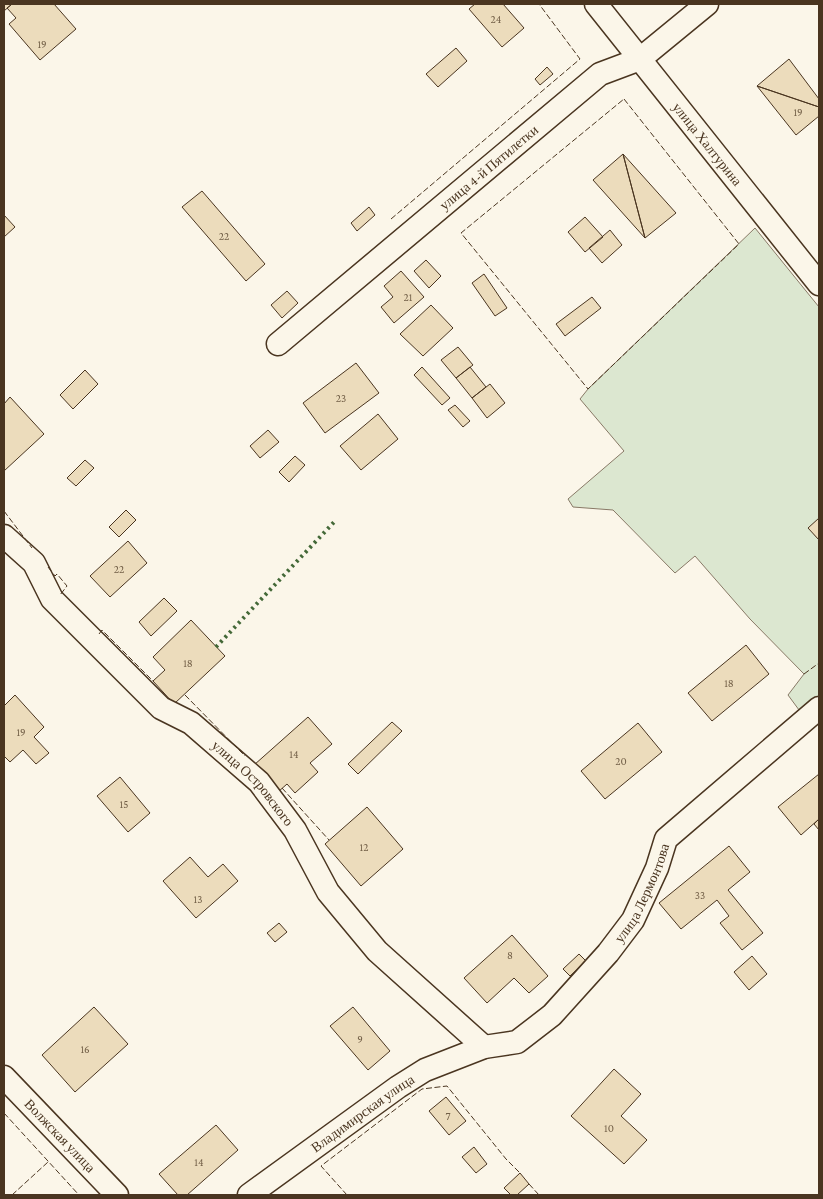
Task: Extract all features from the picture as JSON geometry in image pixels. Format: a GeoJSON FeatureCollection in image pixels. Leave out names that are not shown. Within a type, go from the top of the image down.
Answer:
{"type":"FeatureCollection","features":[{"type":"Feature","properties":{"kind":"street","name":"улица Халтурина"},"geometry":{"type":"LineString","coordinates":[[596,4],[819,284]]}},
{"type":"Feature","properties":{"kind":"street","name":"улица 4-й Пятилетки"},"geometry":{"type":"LineString","coordinates":[[278,344],[600,74],[640,59],[707,4]]}},
{"type":"Feature","properties":{"kind":"street","name":"улица Островского"},"geometry":{"type":"LineString","coordinates":[[4,536],[34,563],[52,598],[161,708],[191,723],[259,782],[295,830],[328,892],[377,951],[484,1047]]}},
{"type":"Feature","properties":{"kind":"street","name":"улица Лермонтова"},"geometry":{"type":"LineString","coordinates":[[484,1047],[516,1042],[552,1015],[608,953],[633,920],[657,868],[666,839],[819,708]]}},
{"type":"Feature","properties":{"kind":"street","name":"Владимирская улица"},"geometry":{"type":"LineString","coordinates":[[249,1195],[398,1087],[426,1070],[484,1047]]}},
{"type":"Feature","properties":{"kind":"street","name":"Волжская улица"},"geometry":{"type":"LineString","coordinates":[[4,1077],[117,1195]]}},
{"type":"Feature","properties":{"kind":"green space"},"geometry":{"type":"Polygon","coordinates":[[[755,228],[819,307],[819,518],[809,528],[819,540],[819,697],[802,714],[788,695],[804,674],[750,619],[695,556],[675,573],[613,510],[573,507],[568,499],[624,451],[580,399],[588,389],[755,228]]]}},
{"type":"Feature","properties":{"kind":"building"},"geometry":{"type":"Polygon","coordinates":[[[4,4],[12,4],[4,11],[4,4]]]}},
{"type":"Feature","properties":{"kind":"building"},"geometry":{"type":"Polygon","coordinates":[[[12,4],[54,4],[76,29],[40,60],[9,24],[16,18],[7,8],[12,4]]]}},
{"type":"Feature","properties":{"kind":"building"},"geometry":{"type":"Polygon","coordinates":[[[475,4],[503,4],[524,28],[502,47],[469,9],[475,4]]]}},
{"type":"Feature","properties":{"kind":"building"},"geometry":{"type":"Polygon","coordinates":[[[456,48],[467,61],[438,87],[426,74],[456,48]]]}},
{"type":"Feature","properties":{"kind":"building"},"geometry":{"type":"Polygon","coordinates":[[[789,59],[819,99],[819,107],[757,86],[789,59]]]}},
{"type":"Feature","properties":{"kind":"building"},"geometry":{"type":"Polygon","coordinates":[[[547,67],[553,74],[540,85],[535,79],[547,67]]]}},
{"type":"Feature","properties":{"kind":"building"},"geometry":{"type":"Polygon","coordinates":[[[757,86],[819,107],[819,116],[796,135],[757,86]]]}},
{"type":"Feature","properties":{"kind":"building"},"geometry":{"type":"Polygon","coordinates":[[[623,154],[676,213],[645,238],[623,154]]]}},
{"type":"Feature","properties":{"kind":"building"},"geometry":{"type":"Polygon","coordinates":[[[623,154],[645,238],[593,180],[623,154]]]}},
{"type":"Feature","properties":{"kind":"building"},"geometry":{"type":"Polygon","coordinates":[[[202,191],[265,264],[246,281],[182,207],[202,191]]]}},
{"type":"Feature","properties":{"kind":"building"},"geometry":{"type":"Polygon","coordinates":[[[369,207],[375,215],[357,231],[351,223],[369,207]]]}},
{"type":"Feature","properties":{"kind":"building"},"geometry":{"type":"Polygon","coordinates":[[[4,215],[15,227],[4,237],[4,215]]]}},
{"type":"Feature","properties":{"kind":"building"},"geometry":{"type":"Polygon","coordinates":[[[585,217],[603,237],[585,252],[568,232],[585,217]]]}},
{"type":"Feature","properties":{"kind":"building"},"geometry":{"type":"Polygon","coordinates":[[[610,230],[622,245],[602,263],[589,248],[610,230]]]}},
{"type":"Feature","properties":{"kind":"building"},"geometry":{"type":"Polygon","coordinates":[[[426,260],[441,276],[429,288],[414,271],[426,260]]]}},
{"type":"Feature","properties":{"kind":"building"},"geometry":{"type":"Polygon","coordinates":[[[401,271],[424,297],[394,323],[381,307],[393,297],[384,286],[401,271]]]}},
{"type":"Feature","properties":{"kind":"building"},"geometry":{"type":"Polygon","coordinates":[[[484,274],[507,308],[495,316],[472,283],[484,274]]]}},
{"type":"Feature","properties":{"kind":"building"},"geometry":{"type":"Polygon","coordinates":[[[287,291],[298,303],[282,318],[271,305],[287,291]]]}},
{"type":"Feature","properties":{"kind":"building"},"geometry":{"type":"Polygon","coordinates":[[[592,297],[601,308],[565,336],[556,324],[592,297]]]}},
{"type":"Feature","properties":{"kind":"building"},"geometry":{"type":"Polygon","coordinates":[[[431,305],[453,328],[423,356],[400,334],[431,305]]]}},
{"type":"Feature","properties":{"kind":"building"},"geometry":{"type":"Polygon","coordinates":[[[458,347],[473,365],[456,378],[441,360],[458,347]]]}},
{"type":"Feature","properties":{"kind":"building"},"geometry":{"type":"Polygon","coordinates":[[[356,363],[379,393],[325,433],[303,403],[356,363]]]}},
{"type":"Feature","properties":{"kind":"building"},"geometry":{"type":"Polygon","coordinates":[[[422,367],[450,398],[442,405],[414,375],[422,367]]]}},
{"type":"Feature","properties":{"kind":"building"},"geometry":{"type":"Polygon","coordinates":[[[470,367],[486,387],[472,398],[456,378],[470,367]]]}},
{"type":"Feature","properties":{"kind":"building"},"geometry":{"type":"Polygon","coordinates":[[[85,370],[98,384],[73,409],[60,395],[85,370]]]}},
{"type":"Feature","properties":{"kind":"building"},"geometry":{"type":"Polygon","coordinates":[[[490,384],[505,403],[487,418],[472,398],[490,384]]]}},
{"type":"Feature","properties":{"kind":"building"},"geometry":{"type":"Polygon","coordinates":[[[10,397],[44,434],[4,471],[4,404],[10,397]]]}},
{"type":"Feature","properties":{"kind":"building"},"geometry":{"type":"Polygon","coordinates":[[[455,405],[470,421],[463,427],[448,410],[455,405]]]}},
{"type":"Feature","properties":{"kind":"building"},"geometry":{"type":"Polygon","coordinates":[[[378,414],[398,439],[361,470],[340,446],[378,414]]]}},
{"type":"Feature","properties":{"kind":"building"},"geometry":{"type":"Polygon","coordinates":[[[268,430],[279,442],[260,458],[250,446],[268,430]]]}},
{"type":"Feature","properties":{"kind":"building"},"geometry":{"type":"Polygon","coordinates":[[[295,456],[305,465],[289,482],[279,472],[295,456]]]}},
{"type":"Feature","properties":{"kind":"building"},"geometry":{"type":"Polygon","coordinates":[[[85,460],[94,468],[76,486],[67,478],[85,460]]]}},
{"type":"Feature","properties":{"kind":"building"},"geometry":{"type":"Polygon","coordinates":[[[126,510],[136,520],[119,537],[109,527],[126,510]]]}},
{"type":"Feature","properties":{"kind":"building"},"geometry":{"type":"Polygon","coordinates":[[[819,518],[819,540],[808,528],[819,518]]]}},
{"type":"Feature","properties":{"kind":"building"},"geometry":{"type":"Polygon","coordinates":[[[128,541],[147,563],[110,597],[90,576],[128,541]]]}},
{"type":"Feature","properties":{"kind":"building"},"geometry":{"type":"Polygon","coordinates":[[[164,598],[177,611],[151,636],[139,622],[164,598]]]}},
{"type":"Feature","properties":{"kind":"building"},"geometry":{"type":"Polygon","coordinates":[[[191,620],[225,656],[174,704],[153,681],[165,670],[153,657],[191,620]]]}},
{"type":"Feature","properties":{"kind":"building"},"geometry":{"type":"Polygon","coordinates":[[[746,645],[769,674],[712,721],[688,693],[746,645]]]}},
{"type":"Feature","properties":{"kind":"building"},"geometry":{"type":"Polygon","coordinates":[[[15,695],[44,727],[34,737],[49,753],[36,764],[23,750],[10,762],[4,756],[4,706],[15,695]]]}},
{"type":"Feature","properties":{"kind":"building"},"geometry":{"type":"Polygon","coordinates":[[[308,717],[332,744],[310,763],[318,772],[295,793],[287,784],[278,792],[254,765],[308,717]]]}},
{"type":"Feature","properties":{"kind":"building"},"geometry":{"type":"Polygon","coordinates":[[[392,722],[402,731],[358,774],[348,764],[392,722]]]}},
{"type":"Feature","properties":{"kind":"building"},"geometry":{"type":"Polygon","coordinates":[[[638,723],[662,752],[605,799],[581,771],[638,723]]]}},
{"type":"Feature","properties":{"kind":"building"},"geometry":{"type":"Polygon","coordinates":[[[819,774],[819,819],[801,835],[778,807],[819,774]]]}},
{"type":"Feature","properties":{"kind":"building"},"geometry":{"type":"Polygon","coordinates":[[[120,777],[150,813],[128,832],[97,796],[120,777]]]}},
{"type":"Feature","properties":{"kind":"building"},"geometry":{"type":"Polygon","coordinates":[[[367,807],[403,849],[361,886],[325,844],[367,807]]]}},
{"type":"Feature","properties":{"kind":"building"},"geometry":{"type":"Polygon","coordinates":[[[819,819],[819,830],[814,824],[819,819]]]}},
{"type":"Feature","properties":{"kind":"building"},"geometry":{"type":"Polygon","coordinates":[[[729,846],[750,872],[728,890],[763,933],[742,950],[720,923],[729,916],[717,900],[681,929],[659,903],[729,846]]]}},
{"type":"Feature","properties":{"kind":"building"},"geometry":{"type":"Polygon","coordinates":[[[190,857],[208,877],[223,864],[238,881],[196,918],[163,881],[190,857]]]}},
{"type":"Feature","properties":{"kind":"building"},"geometry":{"type":"Polygon","coordinates":[[[279,923],[287,932],[275,942],[267,933],[279,923]]]}},
{"type":"Feature","properties":{"kind":"building"},"geometry":{"type":"Polygon","coordinates":[[[512,935],[548,976],[529,993],[514,978],[487,1003],[464,978],[512,935]]]}},
{"type":"Feature","properties":{"kind":"building"},"geometry":{"type":"Polygon","coordinates":[[[579,954],[586,961],[570,976],[563,969],[579,954]]]}},
{"type":"Feature","properties":{"kind":"building"},"geometry":{"type":"Polygon","coordinates":[[[752,956],[767,974],[749,990],[734,972],[752,956]]]}},
{"type":"Feature","properties":{"kind":"building"},"geometry":{"type":"Polygon","coordinates":[[[94,1007],[128,1044],[75,1092],[42,1055],[94,1007]]]}},
{"type":"Feature","properties":{"kind":"building"},"geometry":{"type":"Polygon","coordinates":[[[353,1007],[390,1051],[368,1070],[330,1026],[353,1007]]]}},
{"type":"Feature","properties":{"kind":"building"},"geometry":{"type":"Polygon","coordinates":[[[614,1069],[641,1094],[621,1116],[647,1140],[624,1164],[571,1116],[614,1069]]]}},
{"type":"Feature","properties":{"kind":"building"},"geometry":{"type":"Polygon","coordinates":[[[446,1097],[466,1121],[449,1135],[429,1111],[446,1097]]]}},
{"type":"Feature","properties":{"kind":"building"},"geometry":{"type":"Polygon","coordinates":[[[216,1125],[238,1150],[187,1195],[178,1195],[159,1174],[216,1125]]]}},
{"type":"Feature","properties":{"kind":"building"},"geometry":{"type":"Polygon","coordinates":[[[474,1147],[487,1164],[476,1173],[462,1157],[474,1147]]]}},
{"type":"Feature","properties":{"kind":"building"},"geometry":{"type":"Polygon","coordinates":[[[520,1173],[529,1184],[517,1195],[511,1195],[504,1188],[520,1173]]]}},
{"type":"Feature","properties":{"kind":"hedge"},"geometry":{"type":"LineString","coordinates":[[216,647],[336,520]]}},
{"type":"Feature","properties":{"kind":"fence"},"geometry":{"type":"LineString","coordinates":[[391,219],[580,59],[539,4]]}},
{"type":"Feature","properties":{"kind":"fence"},"geometry":{"type":"LineString","coordinates":[[624,99],[739,244],[588,389],[461,233],[624,99]]}},
{"type":"Feature","properties":{"kind":"fence"},"geometry":{"type":"LineString","coordinates":[[4,511],[32,548]]}},
{"type":"Feature","properties":{"kind":"fence"},"geometry":{"type":"LineString","coordinates":[[48,567],[67,586],[60,595]]}},
{"type":"Feature","properties":{"kind":"fence"},"geometry":{"type":"LineString","coordinates":[[99,634],[102,630],[153,681]]}},
{"type":"Feature","properties":{"kind":"fence"},"geometry":{"type":"LineString","coordinates":[[804,674],[819,663]]}},
{"type":"Feature","properties":{"kind":"fence"},"geometry":{"type":"LineString","coordinates":[[185,695],[245,756]]}},
{"type":"Feature","properties":{"kind":"fence"},"geometry":{"type":"LineString","coordinates":[[282,788],[329,840]]}},
{"type":"Feature","properties":{"kind":"fence"},"geometry":{"type":"LineString","coordinates":[[347,1195],[321,1166],[422,1089],[447,1086],[506,1159],[520,1173]]}},
{"type":"Feature","properties":{"kind":"fence"},"geometry":{"type":"LineString","coordinates":[[4,1113],[79,1195]]}},
{"type":"Feature","properties":{"kind":"fence"},"geometry":{"type":"LineString","coordinates":[[12,1195],[48,1162]]}},
{"type":"Feature","properties":{"kind":"fence"},"geometry":{"type":"LineString","coordinates":[[529,1184],[539,1195]]}}]}
